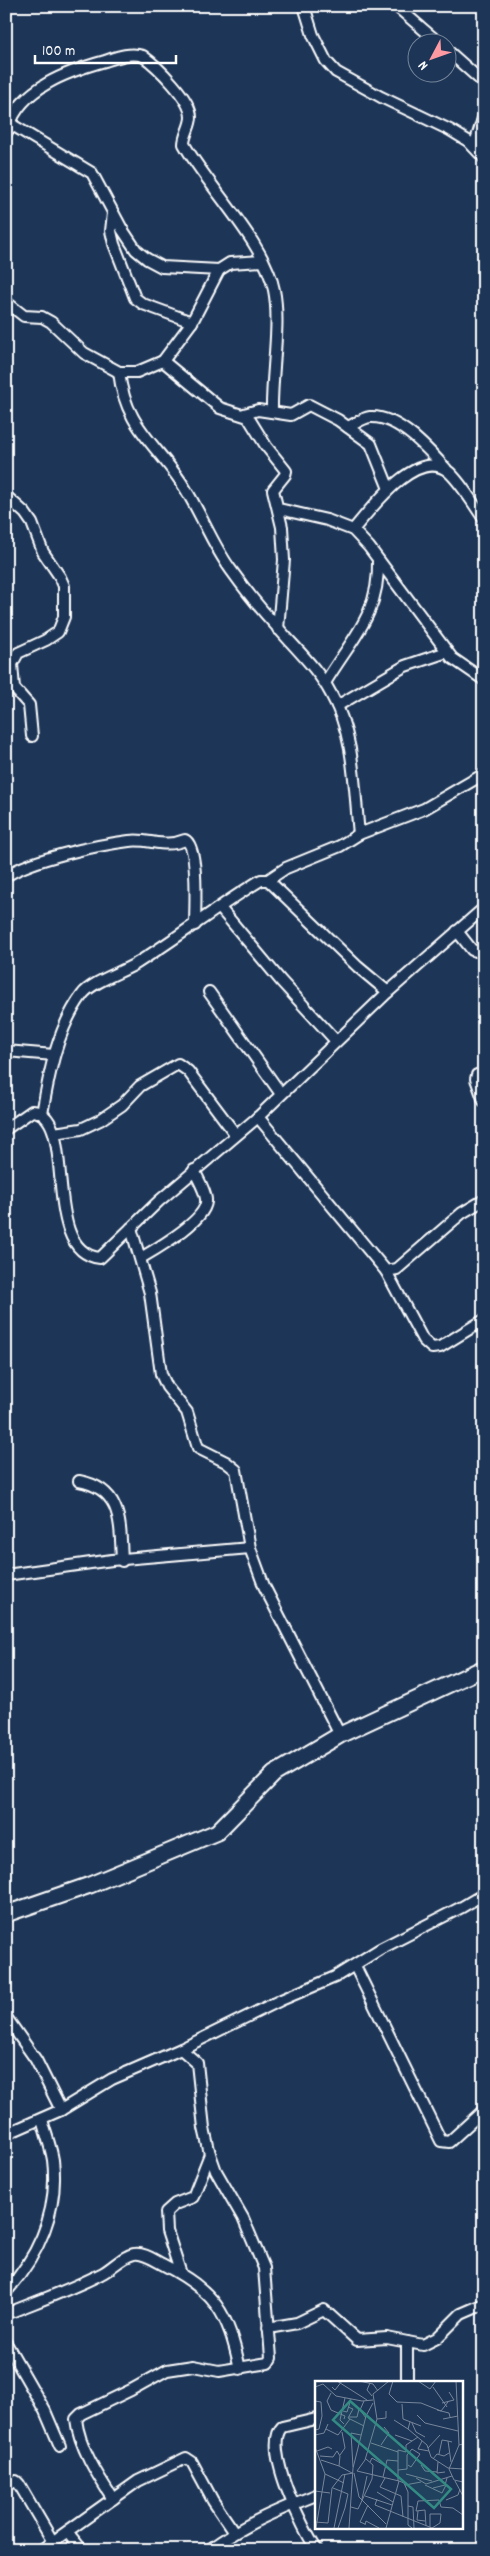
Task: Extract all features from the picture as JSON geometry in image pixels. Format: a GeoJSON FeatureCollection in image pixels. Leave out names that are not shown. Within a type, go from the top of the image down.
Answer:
{"type":"FeatureCollection","features":[{"type":"Feature","properties":{"kind":"street"},"geometry":{"type":"LineString","coordinates":[[304,6],[313,35],[326,61],[336,72],[381,97],[450,130],[474,146],[484,158]]}},
{"type":"Feature","properties":{"kind":"street"},"geometry":{"type":"LineString","coordinates":[[396,6],[426,32]]}},
{"type":"Feature","properties":{"kind":"street"},"geometry":{"type":"LineString","coordinates":[[8,131],[15,112],[32,95],[53,80],[122,56],[143,56],[185,99],[191,117],[184,144],[263,261],[271,279],[276,309],[272,412]]}},
{"type":"Feature","properties":{"kind":"street"},"geometry":{"type":"LineString","coordinates":[[458,60],[484,83]]}},
{"type":"Feature","properties":{"kind":"street"},"geometry":{"type":"LineString","coordinates":[[474,146],[484,115]]}},
{"type":"Feature","properties":{"kind":"street"},"geometry":{"type":"LineString","coordinates":[[8,131],[14,126],[92,173],[136,250],[153,263],[170,268],[219,270]]}},
{"type":"Feature","properties":{"kind":"street"},"geometry":{"type":"LineString","coordinates":[[114,213],[111,230],[114,244],[135,298],[143,304],[192,322]]}},
{"type":"Feature","properties":{"kind":"street"},"geometry":{"type":"LineString","coordinates":[[6,302],[24,316],[42,317],[51,322],[84,353],[119,372],[136,372],[163,361],[192,322],[219,270],[230,263],[263,261]]}},
{"type":"Feature","properties":{"kind":"street"},"geometry":{"type":"LineString","coordinates":[[163,361],[220,408],[244,414],[248,417],[266,446],[286,471],[273,490],[279,510],[284,560],[278,629]]}},
{"type":"Feature","properties":{"kind":"street"},"geometry":{"type":"LineString","coordinates":[[119,372],[125,400],[141,432],[179,479],[230,568],[278,629],[325,683],[337,706],[350,748],[359,834]]}},
{"type":"Feature","properties":{"kind":"street"},"geometry":{"type":"LineString","coordinates":[[244,414],[258,410],[291,415],[309,405],[313,406],[367,440],[375,450],[389,489]]}},
{"type":"Feature","properties":{"kind":"street"},"geometry":{"type":"LineString","coordinates":[[348,427],[370,417],[387,421],[422,443],[448,472],[484,519]]}},
{"type":"Feature","properties":{"kind":"street"},"geometry":{"type":"LineString","coordinates":[[353,530],[389,489],[424,466],[439,467],[448,472]]}},
{"type":"Feature","properties":{"kind":"street"},"geometry":{"type":"LineString","coordinates":[[6,496],[25,512],[32,523],[43,552],[64,586],[64,617],[58,632],[46,640],[18,653],[12,664],[14,688],[27,703],[30,711],[32,736]]}},
{"type":"Feature","properties":{"kind":"street"},"geometry":{"type":"LineString","coordinates":[[279,510],[327,520],[353,530],[369,547],[447,652],[459,664],[484,680]]}},
{"type":"Feature","properties":{"kind":"street"},"geometry":{"type":"LineString","coordinates":[[325,683],[360,629],[374,602],[378,588],[378,560]]}},
{"type":"Feature","properties":{"kind":"street"},"geometry":{"type":"LineString","coordinates":[[337,706],[405,666],[447,652]]}},
{"type":"Feature","properties":{"kind":"street"},"geometry":{"type":"LineString","coordinates":[[42,1114],[54,1056],[66,1023],[87,990],[136,963],[261,880],[268,880],[286,868],[340,846],[359,834],[424,809],[484,774]]}},
{"type":"Feature","properties":{"kind":"street"},"geometry":{"type":"LineString","coordinates":[[6,876],[20,868],[52,858],[130,840],[160,845],[185,840],[190,844],[196,877],[195,925]]}},
{"type":"Feature","properties":{"kind":"street"},"geometry":{"type":"LineString","coordinates":[[268,880],[358,967],[388,992]]}},
{"type":"Feature","properties":{"kind":"street"},"geometry":{"type":"LineString","coordinates":[[220,908],[281,982],[336,1041]]}},
{"type":"Feature","properties":{"kind":"street"},"geometry":{"type":"LineString","coordinates":[[6,1129],[32,1111],[42,1114],[48,1120],[54,1133],[66,1216],[72,1238],[86,1254],[100,1258],[194,1170],[258,1117],[388,992],[484,908]]}},
{"type":"Feature","properties":{"kind":"street"},"geometry":{"type":"LineString","coordinates":[[457,931],[472,950],[484,953]]}},
{"type":"Feature","properties":{"kind":"street"},"geometry":{"type":"LineString","coordinates":[[209,992],[281,1094]]}},
{"type":"Feature","properties":{"kind":"street"},"geometry":{"type":"LineString","coordinates":[[6,1051],[54,1056]]}},
{"type":"Feature","properties":{"kind":"street"},"geometry":{"type":"LineString","coordinates":[[54,1133],[81,1129],[100,1120],[122,1105],[140,1086],[178,1064],[188,1072],[236,1134]]}},
{"type":"Feature","properties":{"kind":"street"},"geometry":{"type":"LineString","coordinates":[[484,1072],[477,1074],[476,1078],[484,1101]]}},
{"type":"Feature","properties":{"kind":"street"},"geometry":{"type":"LineString","coordinates":[[258,1117],[386,1271],[423,1340],[432,1348],[440,1348],[484,1320]]}},
{"type":"Feature","properties":{"kind":"street"},"geometry":{"type":"LineString","coordinates":[[141,1258],[177,1234],[201,1214],[207,1201],[194,1170]]}},
{"type":"Feature","properties":{"kind":"street"},"geometry":{"type":"LineString","coordinates":[[386,1271],[397,1269],[462,1213],[484,1200]]}},
{"type":"Feature","properties":{"kind":"street"},"geometry":{"type":"LineString","coordinates":[[131,1228],[150,1293],[162,1380],[187,1412],[198,1448],[226,1462],[236,1470],[250,1548],[264,1586],[340,1734]]}},
{"type":"Feature","properties":{"kind":"street"},"geometry":{"type":"LineString","coordinates":[[79,1481],[97,1486],[112,1499],[119,1518],[122,1561]]}},
{"type":"Feature","properties":{"kind":"street"},"geometry":{"type":"LineString","coordinates":[[6,1575],[250,1548]]}},
{"type":"Feature","properties":{"kind":"street"},"geometry":{"type":"LineString","coordinates":[[6,1914],[90,1885],[217,1832],[274,1774],[340,1734],[484,1668]]}},
{"type":"Feature","properties":{"kind":"street"},"geometry":{"type":"LineString","coordinates":[[6,2134],[61,2110],[112,2079],[181,2049],[355,1966],[396,1940],[484,1894]]}},
{"type":"Feature","properties":{"kind":"street"},"geometry":{"type":"LineString","coordinates":[[355,1966],[441,2141],[449,2142],[484,2110]]}},
{"type":"Feature","properties":{"kind":"street"},"geometry":{"type":"LineString","coordinates":[[6,2017],[36,2060],[61,2110]]}},
{"type":"Feature","properties":{"kind":"street"},"geometry":{"type":"LineString","coordinates":[[114,2499],[93,2465],[80,2434],[77,2417],[87,2410],[131,2390],[167,2370],[193,2366],[220,2371],[240,2369],[269,2362],[271,2357],[265,2275],[261,2260],[243,2218],[216,2171],[204,2128],[198,2069],[195,2060],[181,2049]]}},
{"type":"Feature","properties":{"kind":"street"},"geometry":{"type":"LineString","coordinates":[[6,2292],[36,2249],[45,2232],[50,2213],[54,2180],[52,2158],[42,2119]]}},
{"type":"Feature","properties":{"kind":"street"},"geometry":{"type":"LineString","coordinates":[[182,2274],[167,2231],[166,2212],[174,2204],[193,2197],[210,2154]]}},
{"type":"Feature","properties":{"kind":"street"},"geometry":{"type":"LineString","coordinates":[[6,2314],[74,2288],[105,2272],[133,2254],[147,2256],[182,2274],[206,2292],[223,2313],[236,2349],[240,2369]]}},
{"type":"Feature","properties":{"kind":"street"},"geometry":{"type":"LineString","coordinates":[[268,2328],[297,2323],[324,2310],[357,2340],[387,2338],[423,2345],[431,2342],[462,2314],[484,2304]]}},
{"type":"Feature","properties":{"kind":"street"},"geometry":{"type":"LineString","coordinates":[[406,2381],[407,2342]]}},
{"type":"Feature","properties":{"kind":"street"},"geometry":{"type":"LineString","coordinates":[[6,2343],[45,2412],[60,2446]]}},
{"type":"Feature","properties":{"kind":"street"},"geometry":{"type":"LineString","coordinates":[[315,2419],[284,2426],[277,2434],[280,2465],[292,2504],[317,2550]]}},
{"type":"Feature","properties":{"kind":"street"},"geometry":{"type":"LineString","coordinates":[[41,2550],[68,2533],[138,2482],[188,2458],[192,2462],[213,2502],[234,2532]]}},
{"type":"Feature","properties":{"kind":"street"},"geometry":{"type":"LineString","coordinates":[[6,2485],[16,2481],[19,2484],[53,2542]]}},
{"type":"Feature","properties":{"kind":"street"},"geometry":{"type":"LineString","coordinates":[[209,2550],[234,2532],[292,2504],[315,2495]]}},
{"type":"Feature","properties":{"kind":"street"},"geometry":{"type":"LineString","coordinates":[[68,2533],[82,2550]]}}]}
